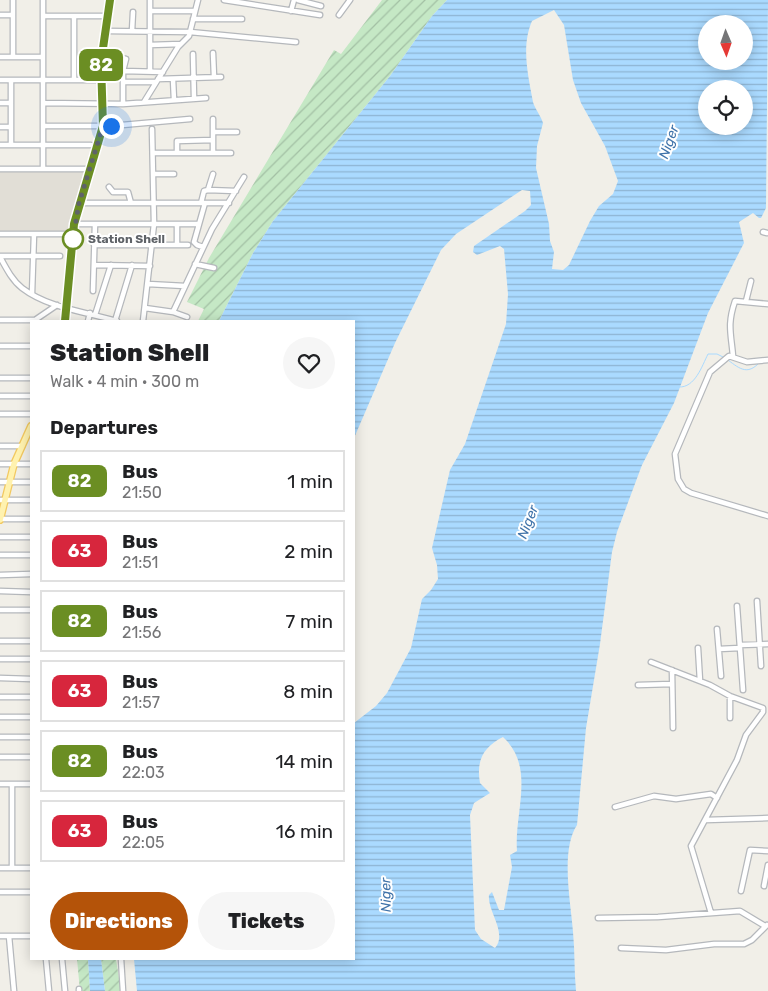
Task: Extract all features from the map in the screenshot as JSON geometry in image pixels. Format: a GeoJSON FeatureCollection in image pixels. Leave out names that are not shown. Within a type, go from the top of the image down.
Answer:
{"type":"FeatureCollection","features":[{"type":"Feature","properties":{"kind":"main road"},"geometry":{"type":"LineString","coordinates":[[65,320],[74,224],[103,126],[101,80],[110,0]]}},
{"type":"Feature","properties":{"kind":"main road"},"geometry":{"type":"LineString","coordinates":[[0,519],[2,500],[14,464],[30,428]]}},
{"type":"Feature","properties":{"kind":"street"},"geometry":{"type":"LineString","coordinates":[[13,0],[13,57]]}},
{"type":"Feature","properties":{"kind":"street"},"geometry":{"type":"LineString","coordinates":[[43,0],[43,169]]}},
{"type":"Feature","properties":{"kind":"street"},"geometry":{"type":"LineString","coordinates":[[150,0],[150,72]]}},
{"type":"Feature","properties":{"kind":"street"},"geometry":{"type":"LineString","coordinates":[[144,102],[190,32],[198,0]]}},
{"type":"Feature","properties":{"kind":"street"},"geometry":{"type":"LineString","coordinates":[[224,0],[320,15]]}},
{"type":"Feature","properties":{"kind":"street"},"geometry":{"type":"LineString","coordinates":[[264,7],[266,0]]}},
{"type":"Feature","properties":{"kind":"street"},"geometry":{"type":"LineString","coordinates":[[291,11],[294,0]]}},
{"type":"Feature","properties":{"kind":"street"},"geometry":{"type":"LineString","coordinates":[[298,0],[321,6]]}},
{"type":"Feature","properties":{"kind":"street"},"geometry":{"type":"LineString","coordinates":[[339,15],[350,0]]}},
{"type":"Feature","properties":{"kind":"street"},"geometry":{"type":"LineString","coordinates":[[150,11],[195,11]]}},
{"type":"Feature","properties":{"kind":"street"},"geometry":{"type":"LineString","coordinates":[[132,32],[133,12]]}},
{"type":"Feature","properties":{"kind":"street"},"geometry":{"type":"LineString","coordinates":[[0,15],[13,15]]}},
{"type":"Feature","properties":{"kind":"street"},"geometry":{"type":"LineString","coordinates":[[43,16],[108,16]]}},
{"type":"Feature","properties":{"kind":"street"},"geometry":{"type":"LineString","coordinates":[[74,16],[74,80]]}},
{"type":"Feature","properties":{"kind":"street"},"geometry":{"type":"LineString","coordinates":[[193,19],[242,19]]}},
{"type":"Feature","properties":{"kind":"street"},"geometry":{"type":"LineString","coordinates":[[106,31],[190,32],[296,42]]}},
{"type":"Feature","properties":{"kind":"street"},"geometry":{"type":"LineString","coordinates":[[150,45],[181,44]]}},
{"type":"Feature","properties":{"kind":"street"},"geometry":{"type":"LineString","coordinates":[[213,53],[214,77]]}},
{"type":"Feature","properties":{"kind":"street"},"geometry":{"type":"LineString","coordinates":[[193,54],[194,98]]}},
{"type":"Feature","properties":{"kind":"street"},"geometry":{"type":"LineString","coordinates":[[0,57],[43,57]]}},
{"type":"Feature","properties":{"kind":"street"},"geometry":{"type":"LineString","coordinates":[[117,57],[125,57],[123,104]]}},
{"type":"Feature","properties":{"kind":"street"},"geometry":{"type":"LineString","coordinates":[[123,70],[163,72]]}},
{"type":"Feature","properties":{"kind":"street"},"geometry":{"type":"LineString","coordinates":[[123,82],[221,77]]}},
{"type":"Feature","properties":{"kind":"street"},"geometry":{"type":"LineString","coordinates":[[173,79],[174,100]]}},
{"type":"Feature","properties":{"kind":"street"},"geometry":{"type":"LineString","coordinates":[[0,80],[101,80]]}},
{"type":"Feature","properties":{"kind":"street"},"geometry":{"type":"LineString","coordinates":[[11,80],[11,145]]}},
{"type":"Feature","properties":{"kind":"street"},"geometry":{"type":"LineString","coordinates":[[43,103],[123,104],[206,98]]}},
{"type":"Feature","properties":{"kind":"street"},"geometry":{"type":"LineString","coordinates":[[0,103],[11,103]]}},
{"type":"Feature","properties":{"kind":"street"},"geometry":{"type":"LineString","coordinates":[[43,126],[103,126],[190,119]]}},
{"type":"Feature","properties":{"kind":"street"},"geometry":{"type":"LineString","coordinates":[[213,119],[213,153]]}},
{"type":"Feature","properties":{"kind":"street"},"geometry":{"type":"LineString","coordinates":[[0,127],[11,127]]}},
{"type":"Feature","properties":{"kind":"street"},"geometry":{"type":"LineString","coordinates":[[142,320],[154,224],[152,129]]}},
{"type":"Feature","properties":{"kind":"street"},"geometry":{"type":"LineString","coordinates":[[213,132],[237,132]]}},
{"type":"Feature","properties":{"kind":"street"},"geometry":{"type":"LineString","coordinates":[[177,153],[177,140],[213,140]]}},
{"type":"Feature","properties":{"kind":"street"},"geometry":{"type":"LineString","coordinates":[[0,145],[91,145]]}},
{"type":"Feature","properties":{"kind":"street"},"geometry":{"type":"LineString","coordinates":[[154,153],[231,153]]}},
{"type":"Feature","properties":{"kind":"street"},"geometry":{"type":"LineString","coordinates":[[0,168],[89,169]]}},
{"type":"Feature","properties":{"kind":"street"},"geometry":{"type":"LineString","coordinates":[[154,174],[174,174]]}},
{"type":"Feature","properties":{"kind":"street"},"geometry":{"type":"LineString","coordinates":[[208,190],[213,174]]}},
{"type":"Feature","properties":{"kind":"street"},"geometry":{"type":"LineString","coordinates":[[173,312],[203,247],[244,178]]}},
{"type":"Feature","properties":{"kind":"street"},"geometry":{"type":"LineString","coordinates":[[109,187],[113,192],[128,192],[131,203]]}},
{"type":"Feature","properties":{"kind":"street"},"geometry":{"type":"LineString","coordinates":[[203,247],[195,244],[204,191],[236,191]]}},
{"type":"Feature","properties":{"kind":"street"},"geometry":{"type":"LineString","coordinates":[[79,203],[229,203]]}},
{"type":"Feature","properties":{"kind":"street"},"geometry":{"type":"LineString","coordinates":[[74,224],[199,224]]}},
{"type":"Feature","properties":{"kind":"street"},"geometry":{"type":"LineString","coordinates":[[93,291],[95,224]]}},
{"type":"Feature","properties":{"kind":"street"},"geometry":{"type":"LineString","coordinates":[[177,224],[177,245]]}},
{"type":"Feature","properties":{"kind":"street"},"geometry":{"type":"LineString","coordinates":[[0,234],[73,234]]}},
{"type":"Feature","properties":{"kind":"street"},"geometry":{"type":"LineString","coordinates":[[32,294],[34,234]]}},
{"type":"Feature","properties":{"kind":"street"},"geometry":{"type":"LineString","coordinates":[[94,245],[188,245]]}},
{"type":"Feature","properties":{"kind":"street"},"geometry":{"type":"LineString","coordinates":[[60,256],[0,256],[12,278],[32,294],[67,308],[110,320]]}},
{"type":"Feature","properties":{"kind":"street"},"geometry":{"type":"LineString","coordinates":[[195,264],[214,268]]}},
{"type":"Feature","properties":{"kind":"street"},"geometry":{"type":"LineString","coordinates":[[94,265],[150,266]]}},
{"type":"Feature","properties":{"kind":"street"},"geometry":{"type":"LineString","coordinates":[[89,320],[93,314],[111,265]]}},
{"type":"Feature","properties":{"kind":"street"},"geometry":{"type":"LineString","coordinates":[[113,320],[132,266]]}},
{"type":"Feature","properties":{"kind":"street"},"geometry":{"type":"LineString","coordinates":[[746,302],[752,281]]}},
{"type":"Feature","properties":{"kind":"street"},"geometry":{"type":"LineString","coordinates":[[148,284],[184,286]]}},
{"type":"Feature","properties":{"kind":"street"},"geometry":{"type":"LineString","coordinates":[[729,358],[731,311],[735,301],[768,304]]}},
{"type":"Feature","properties":{"kind":"street"},"geometry":{"type":"LineString","coordinates":[[0,320],[35,320],[57,304]]}},
{"type":"Feature","properties":{"kind":"street"},"geometry":{"type":"LineString","coordinates":[[145,308],[173,312],[186,317]]}},
{"type":"Feature","properties":{"kind":"street"},"geometry":{"type":"LineString","coordinates":[[0,346],[30,346]]}},
{"type":"Feature","properties":{"kind":"street"},"geometry":{"type":"LineString","coordinates":[[768,360],[747,362],[729,358],[710,372],[675,454],[678,479],[684,489],[691,493],[768,516]]}},
{"type":"Feature","properties":{"kind":"street"},"geometry":{"type":"LineString","coordinates":[[0,378],[30,378]]}},
{"type":"Feature","properties":{"kind":"street"},"geometry":{"type":"LineString","coordinates":[[0,396],[30,396]]}},
{"type":"Feature","properties":{"kind":"street"},"geometry":{"type":"LineString","coordinates":[[0,414],[30,414]]}},
{"type":"Feature","properties":{"kind":"street"},"geometry":{"type":"LineString","coordinates":[[0,446],[22,446]]}},
{"type":"Feature","properties":{"kind":"street"},"geometry":{"type":"LineString","coordinates":[[0,464],[30,464]]}},
{"type":"Feature","properties":{"kind":"street"},"geometry":{"type":"LineString","coordinates":[[0,482],[30,482]]}},
{"type":"Feature","properties":{"kind":"street"},"geometry":{"type":"LineString","coordinates":[[2,500],[30,500]]}},
{"type":"Feature","properties":{"kind":"street"},"geometry":{"type":"LineString","coordinates":[[0,519],[30,519]]}},
{"type":"Feature","properties":{"kind":"street"},"geometry":{"type":"LineString","coordinates":[[0,537],[30,538]]}},
{"type":"Feature","properties":{"kind":"street"},"geometry":{"type":"LineString","coordinates":[[0,555],[30,555]]}},
{"type":"Feature","properties":{"kind":"street"},"geometry":{"type":"LineString","coordinates":[[0,575],[30,574]]}},
{"type":"Feature","properties":{"kind":"street"},"geometry":{"type":"LineString","coordinates":[[0,590],[30,592]]}},
{"type":"Feature","properties":{"kind":"street"},"geometry":{"type":"LineString","coordinates":[[757,601],[761,666]]}},
{"type":"Feature","properties":{"kind":"street"},"geometry":{"type":"LineString","coordinates":[[737,606],[743,690]]}},
{"type":"Feature","properties":{"kind":"street"},"geometry":{"type":"LineString","coordinates":[[0,610],[30,610]]}},
{"type":"Feature","properties":{"kind":"street"},"geometry":{"type":"LineString","coordinates":[[717,629],[721,676]]}},
{"type":"Feature","properties":{"kind":"street"},"geometry":{"type":"LineString","coordinates":[[0,640],[30,641]]}},
{"type":"Feature","properties":{"kind":"street"},"geometry":{"type":"LineString","coordinates":[[719,649],[768,644]]}},
{"type":"Feature","properties":{"kind":"street"},"geometry":{"type":"LineString","coordinates":[[698,648],[700,681]]}},
{"type":"Feature","properties":{"kind":"street"},"geometry":{"type":"LineString","coordinates":[[0,660],[30,660]]}},
{"type":"Feature","properties":{"kind":"street"},"geometry":{"type":"LineString","coordinates":[[651,662],[763,708],[766,712],[746,735],[737,760],[691,846],[711,914]]}},
{"type":"Feature","properties":{"kind":"street"},"geometry":{"type":"LineString","coordinates":[[672,670],[673,728]]}},
{"type":"Feature","properties":{"kind":"street"},"geometry":{"type":"LineString","coordinates":[[0,678],[30,679]]}},
{"type":"Feature","properties":{"kind":"street"},"geometry":{"type":"LineString","coordinates":[[638,685],[672,684]]}},
{"type":"Feature","properties":{"kind":"street"},"geometry":{"type":"LineString","coordinates":[[730,696],[730,718]]}},
{"type":"Feature","properties":{"kind":"street"},"geometry":{"type":"LineString","coordinates":[[0,697],[30,697]]}},
{"type":"Feature","properties":{"kind":"street"},"geometry":{"type":"LineString","coordinates":[[0,717],[30,717]]}},
{"type":"Feature","properties":{"kind":"street"},"geometry":{"type":"LineString","coordinates":[[0,737],[30,737]]}},
{"type":"Feature","properties":{"kind":"street"},"geometry":{"type":"LineString","coordinates":[[0,757],[30,757]]}},
{"type":"Feature","properties":{"kind":"street"},"geometry":{"type":"LineString","coordinates":[[0,784],[30,784]]}},
{"type":"Feature","properties":{"kind":"street"},"geometry":{"type":"LineString","coordinates":[[12,784],[12,868]]}},
{"type":"Feature","properties":{"kind":"street"},"geometry":{"type":"LineString","coordinates":[[616,807],[654,796],[676,799],[711,794],[717,798]]}},
{"type":"Feature","properties":{"kind":"street"},"geometry":{"type":"LineString","coordinates":[[706,820],[768,818]]}},
{"type":"Feature","properties":{"kind":"street"},"geometry":{"type":"LineString","coordinates":[[741,891],[750,850],[768,851]]}},
{"type":"Feature","properties":{"kind":"street"},"geometry":{"type":"LineString","coordinates":[[764,886],[768,866]]}},
{"type":"Feature","properties":{"kind":"street"},"geometry":{"type":"LineString","coordinates":[[0,868],[30,868]]}},
{"type":"Feature","properties":{"kind":"street"},"geometry":{"type":"LineString","coordinates":[[0,892],[30,892]]}},
{"type":"Feature","properties":{"kind":"street"},"geometry":{"type":"LineString","coordinates":[[598,918],[658,918],[740,911],[767,925],[752,940],[744,944],[714,944],[666,950],[621,948]]}},
{"type":"Feature","properties":{"kind":"street"},"geometry":{"type":"LineString","coordinates":[[0,936],[30,936]]}},
{"type":"Feature","properties":{"kind":"street"},"geometry":{"type":"LineString","coordinates":[[10,936],[14,991]]}},
{"type":"Feature","properties":{"kind":"street"},"geometry":{"type":"LineString","coordinates":[[46,960],[49,991]]}},
{"type":"Feature","properties":{"kind":"street"},"geometry":{"type":"LineString","coordinates":[[62,960],[65,991]]}},
{"type":"Feature","properties":{"kind":"street"},"geometry":{"type":"LineString","coordinates":[[121,960],[123,991]]}},
{"type":"Feature","properties":{"kind":"shaded area"},"geometry":{"type":"Polygon","coordinates":[[[84,170],[69,231],[0,231],[0,172],[84,170]]]}},
{"type":"Feature","properties":{"kind":"green space"},"geometry":{"type":"Polygon","coordinates":[[[382,0],[447,0],[432,16],[390,76],[273,221],[253,253],[220,320],[198,320],[204,309],[187,302],[209,258],[334,50],[341,54],[382,0]]]}},
{"type":"Feature","properties":{"kind":"green space"},"geometry":{"type":"Polygon","coordinates":[[[77,960],[88,960],[90,991],[80,991],[77,960]]]}},
{"type":"Feature","properties":{"kind":"green space"},"geometry":{"type":"Polygon","coordinates":[[[101,960],[116,960],[121,991],[105,991],[101,960]]]}},
{"type":"Feature","properties":{"kind":"water","name":"Niger"},"geometry":{"type":"Polygon","coordinates":[[[447,0],[768,0],[766,208],[761,218],[753,213],[739,222],[744,243],[708,313],[674,403],[642,465],[617,532],[612,552],[600,644],[586,728],[577,825],[569,849],[568,877],[574,939],[576,991],[137,991],[134,960],[355,960],[355,722],[376,706],[387,693],[411,648],[422,599],[438,579],[437,565],[432,548],[450,470],[465,444],[506,324],[508,294],[504,249],[500,246],[477,255],[473,252],[474,246],[525,211],[531,205],[530,191],[522,190],[456,234],[441,250],[395,343],[355,436],[355,320],[220,320],[253,253],[273,221],[390,76],[432,16],[447,0]],[[554,10],[532,21],[526,50],[533,102],[543,123],[537,146],[536,168],[549,224],[550,241],[554,252],[552,269],[563,270],[569,265],[599,206],[613,194],[618,181],[605,146],[581,103],[573,80],[564,25],[554,10]],[[503,737],[490,745],[482,756],[479,768],[480,783],[490,793],[474,803],[470,815],[475,930],[481,939],[495,948],[499,936],[489,895],[492,892],[499,910],[504,910],[512,867],[510,855],[517,851],[521,776],[519,762],[513,749],[503,737]]]}},
{"type":"Feature","properties":{"kind":"water"},"geometry":{"type":"Polygon","coordinates":[[[88,960],[101,960],[105,991],[90,991],[88,960]]]}},
{"type":"Feature","properties":{"kind":"waterway"},"geometry":{"type":"LineString","coordinates":[[679,387],[685,386],[694,380],[708,354],[717,354],[725,358]]}},
{"type":"Feature","properties":{"kind":"waterway"},"geometry":{"type":"LineString","coordinates":[[728,360],[744,370],[752,369],[760,362]]}},
{"type":"Feature","properties":{"kind":"bus line","name":"82"},"geometry":{"type":"LineString","coordinates":[[65,320],[74,224],[103,126],[101,62],[110,0]]}},
{"type":"Feature","properties":{"kind":"place","name":"Station Shell"},"geometry":{"type":"Point","coordinates":[73,239]}},
{"type":"Feature","properties":{"kind":"route"},"geometry":{"type":"LineString","coordinates":[[73,239],[79,203],[103,126],[111,126]]}}]}
